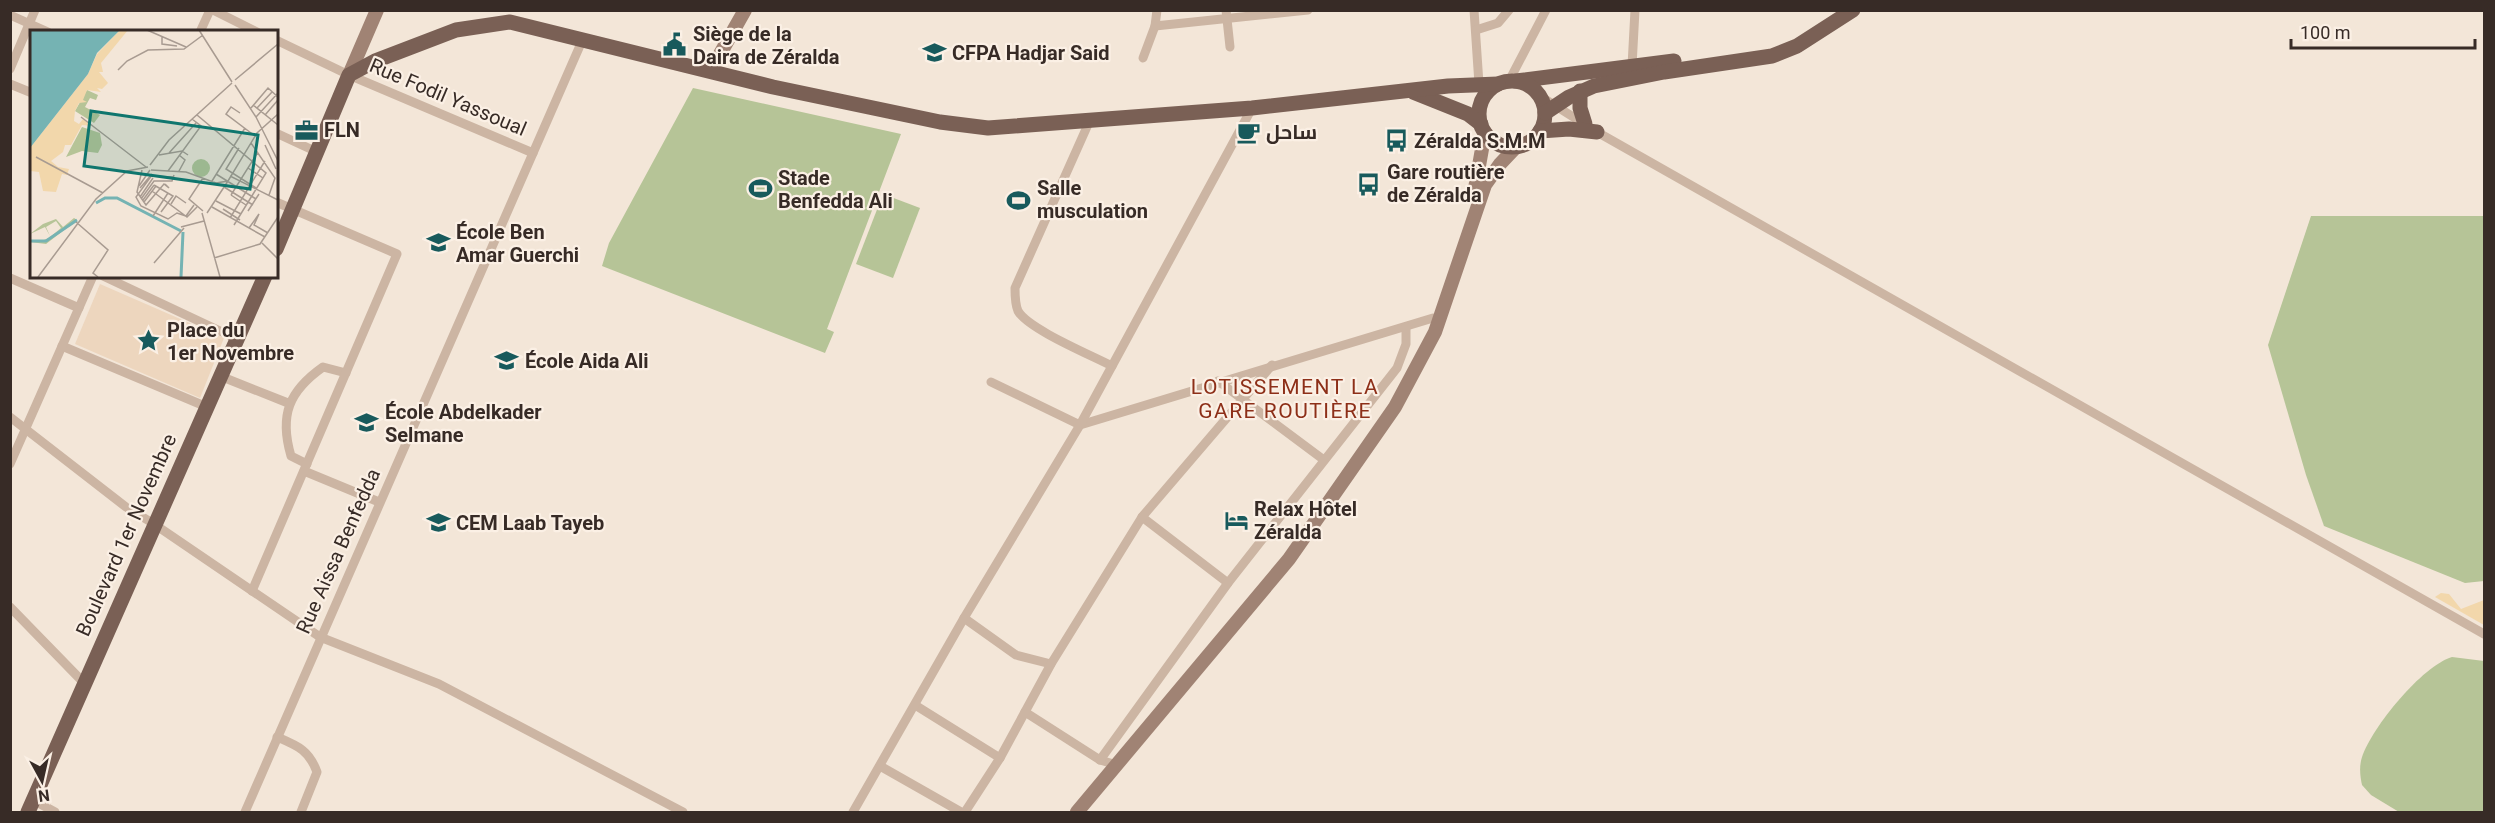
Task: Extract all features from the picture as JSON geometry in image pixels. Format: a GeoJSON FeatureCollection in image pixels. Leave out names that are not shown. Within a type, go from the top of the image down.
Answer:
{"type":"FeatureCollection","features":[{"type":"Feature","properties":{"kind":"main road"},"geometry":{"type":"LineString","coordinates":[[278,244],[376,10]]}},
{"type":"Feature","properties":{"kind":"main road"},"geometry":{"type":"LineString","coordinates":[[711,70],[745,10]]}},
{"type":"Feature","properties":{"kind":"main road"},"geometry":{"type":"LineString","coordinates":[[1077,813],[1289,559],[1395,406],[1443,311],[1485,185],[1493,172],[1518,146],[1534,139],[1550,110],[1580,91],[1653,74],[1772,56],[1797,46],[1853,10]]}},
{"type":"Feature","properties":{"kind":"main road"},"geometry":{"type":"LineString","coordinates":[[349,75],[416,44],[456,30],[510,22],[711,70],[772,87],[987,128],[1252,108],[1508,82],[1751,52],[1820,31]]}},
{"type":"Feature","properties":{"kind":"main road"},"geometry":{"type":"LineString","coordinates":[[1425,347],[1477,183],[1483,128],[1480,105],[1484,97],[1508,82],[1533,89],[1550,110]]}},
{"type":"Feature","properties":{"kind":"main road"},"geometry":{"type":"LineString","coordinates":[[1540,131],[1591,128],[1580,108],[1580,91]]}},
{"type":"Feature","properties":{"kind":"main road"},"geometry":{"type":"LineString","coordinates":[[1413,92],[1468,114],[1499,144],[1518,146]]}},
{"type":"Feature","properties":{"kind":"main road","name":"Boulevard 1er Novembre"},"geometry":{"type":"LineString","coordinates":[[31,806],[264,278]]}},
{"type":"Feature","properties":{"kind":"street"},"geometry":{"type":"LineString","coordinates":[[10,69],[35,10]]}},
{"type":"Feature","properties":{"kind":"street"},"geometry":{"type":"LineString","coordinates":[[201,30],[211,10],[253,30]]}},
{"type":"Feature","properties":{"kind":"street"},"geometry":{"type":"LineString","coordinates":[[1143,58],[1155,26],[1156,10]]}},
{"type":"Feature","properties":{"kind":"street"},"geometry":{"type":"LineString","coordinates":[[1155,26],[1226,15],[1308,10]]}},
{"type":"Feature","properties":{"kind":"street"},"geometry":{"type":"LineString","coordinates":[[1474,10],[1479,84]]}},
{"type":"Feature","properties":{"kind":"street"},"geometry":{"type":"LineString","coordinates":[[1476,30],[1498,23],[1509,10]]}},
{"type":"Feature","properties":{"kind":"street"},"geometry":{"type":"LineString","coordinates":[[1508,82],[1546,10]]}},
{"type":"Feature","properties":{"kind":"street"},"geometry":{"type":"LineString","coordinates":[[1632,66],[1635,10]]}},
{"type":"Feature","properties":{"kind":"street"},"geometry":{"type":"LineString","coordinates":[[10,15],[44,30]]}},
{"type":"Feature","properties":{"kind":"street"},"geometry":{"type":"LineString","coordinates":[[1226,15],[1230,47]]}},
{"type":"Feature","properties":{"kind":"street","name":"Rue Fodil Yassoual"},"geometry":{"type":"LineString","coordinates":[[278,41],[349,75],[533,153]]}},
{"type":"Feature","properties":{"kind":"street","name":"Rue Aissa Benfedda"},"geometry":{"type":"LineString","coordinates":[[245,813],[582,41]]}},
{"type":"Feature","properties":{"kind":"street"},"geometry":{"type":"LineString","coordinates":[[10,84],[30,92]]}},
{"type":"Feature","properties":{"kind":"street"},"geometry":{"type":"LineString","coordinates":[[854,813],[964,618],[1080,425],[1252,108]]}},
{"type":"Feature","properties":{"kind":"street"},"geometry":{"type":"LineString","coordinates":[[1550,110],[1591,128],[2484,634]]}},
{"type":"Feature","properties":{"kind":"street"},"geometry":{"type":"LineString","coordinates":[[1090,120],[1015,288],[1016,302],[1017,309],[1029,324],[1112,366]]}},
{"type":"Feature","properties":{"kind":"street"},"geometry":{"type":"LineString","coordinates":[[278,135],[317,152]]}},
{"type":"Feature","properties":{"kind":"street"},"geometry":{"type":"LineString","coordinates":[[252,591],[397,254],[278,203]]}},
{"type":"Feature","properties":{"kind":"street"},"geometry":{"type":"LineString","coordinates":[[10,278],[79,308]]}},
{"type":"Feature","properties":{"kind":"street"},"geometry":{"type":"LineString","coordinates":[[10,464],[92,278]]}},
{"type":"Feature","properties":{"kind":"street"},"geometry":{"type":"LineString","coordinates":[[107,278],[237,339]]}},
{"type":"Feature","properties":{"kind":"street"},"geometry":{"type":"LineString","coordinates":[[991,382],[1080,425],[1218,381],[1434,318]]}},
{"type":"Feature","properties":{"kind":"street"},"geometry":{"type":"LineString","coordinates":[[1100,760],[1228,583],[1397,368],[1404,352],[1406,327]]}},
{"type":"Feature","properties":{"kind":"street"},"geometry":{"type":"LineString","coordinates":[[62,346],[207,407]]}},
{"type":"Feature","properties":{"kind":"street"},"geometry":{"type":"LineString","coordinates":[[880,766],[963,813],[1000,758],[1051,664],[1142,517],[1272,365]]}},
{"type":"Feature","properties":{"kind":"street"},"geometry":{"type":"LineString","coordinates":[[346,373],[323,367],[288,403],[286,416],[291,456],[305,467],[379,502]]}},
{"type":"Feature","properties":{"kind":"street"},"geometry":{"type":"LineString","coordinates":[[220,376],[288,403]]}},
{"type":"Feature","properties":{"kind":"street"},"geometry":{"type":"LineString","coordinates":[[1218,381],[1324,460]]}},
{"type":"Feature","properties":{"kind":"street"},"geometry":{"type":"LineString","coordinates":[[10,417],[126,507],[320,637],[439,684],[683,813]]}},
{"type":"Feature","properties":{"kind":"street"},"geometry":{"type":"LineString","coordinates":[[1142,517],[1228,583]]}},
{"type":"Feature","properties":{"kind":"street"},"geometry":{"type":"LineString","coordinates":[[10,607],[84,683]]}},
{"type":"Feature","properties":{"kind":"street"},"geometry":{"type":"LineString","coordinates":[[964,618],[1016,655],[1051,664]]}},
{"type":"Feature","properties":{"kind":"street"},"geometry":{"type":"LineString","coordinates":[[915,705],[1000,758]]}},
{"type":"Feature","properties":{"kind":"street"},"geometry":{"type":"LineString","coordinates":[[1025,711],[1100,760],[1117,765]]}},
{"type":"Feature","properties":{"kind":"street"},"geometry":{"type":"LineString","coordinates":[[277,737],[304,749],[312,759],[317,772],[301,813]]}},
{"type":"Feature","properties":{"kind":"street"},"geometry":{"type":"LineString","coordinates":[[31,806],[55,813]]}},
{"type":"Feature","properties":{"kind":"green space","name":"Stade Benfedda Ali"},"geometry":{"type":"Polygon","coordinates":[[[693,88],[901,134],[827,329],[834,332],[825,353],[602,266],[609,243],[693,88]]]}},
{"type":"Feature","properties":{"kind":"green space"},"geometry":{"type":"Polygon","coordinates":[[[883,194],[920,208],[893,278],[856,264],[883,194]]]}},
{"type":"Feature","properties":{"kind":"green space"},"geometry":{"type":"Polygon","coordinates":[[[2311,216],[2484,216],[2484,581],[2465,583],[2324,526],[2306,475],[2268,345],[2311,216]]]}},
{"type":"Feature","properties":{"kind":"green space"},"geometry":{"type":"Polygon","coordinates":[[[2452,657],[2484,661],[2484,812],[2399,812],[2371,795],[2362,785],[2360,764],[2362,757],[2376,730],[2400,699],[2427,672],[2452,657]]]}},
{"type":"Feature","properties":{"kind":"sand"},"geometry":{"type":"Polygon","coordinates":[[[2441,593],[2449,594],[2461,609],[2484,600],[2484,625],[2435,597],[2441,593]]]}},
{"type":"Feature","properties":{"kind":"shaded area","name":"Place du 1er Novembre"},"geometry":{"type":"Polygon","coordinates":[[[100,284],[224,338],[200,398],[75,344],[100,284]]]}},
{"type":"Feature","properties":{"kind":"place","name":"Siège de la Daira de Zéralda"},"geometry":{"type":"Point","coordinates":[675,45]}},
{"type":"Feature","properties":{"kind":"place","name":"CFPA Hadjar Said"},"geometry":{"type":"Point","coordinates":[934,53]}},
{"type":"Feature","properties":{"kind":"place","name":"FLN"},"geometry":{"type":"Point","coordinates":[306,130]}},
{"type":"Feature","properties":{"kind":"place","name":"ساحل"},"geometry":{"type":"Point","coordinates":[1248,132]}},
{"type":"Feature","properties":{"kind":"place","name":"Zéralda S.M.M"},"geometry":{"type":"Point","coordinates":[1396,141]}},
{"type":"Feature","properties":{"kind":"place","name":"Gare routière de Zéralda"},"geometry":{"type":"Point","coordinates":[1369,184]}},
{"type":"Feature","properties":{"kind":"place","name":"Stade Benfedda Ali"},"geometry":{"type":"Point","coordinates":[760,189]}},
{"type":"Feature","properties":{"kind":"place","name":"Salle musculation"},"geometry":{"type":"Point","coordinates":[1019,200]}},
{"type":"Feature","properties":{"kind":"place","name":"École Ben Amar Guerchi"},"geometry":{"type":"Point","coordinates":[438,243]}},
{"type":"Feature","properties":{"kind":"place","name":"Place du 1er Novembre"},"geometry":{"type":"Point","coordinates":[149,341]}},
{"type":"Feature","properties":{"kind":"place","name":"École Aida Ali"},"geometry":{"type":"Point","coordinates":[507,361]}},
{"type":"Feature","properties":{"kind":"place","name":"École Abdelkader Selmane"},"geometry":{"type":"Point","coordinates":[367,423]}},
{"type":"Feature","properties":{"kind":"place","name":"Relax Hôtel Zéralda"},"geometry":{"type":"Point","coordinates":[1236,521]}},
{"type":"Feature","properties":{"kind":"place","name":"CEM Laab Tayeb"},"geometry":{"type":"Point","coordinates":[438,523]}},
{"type":"Feature","properties":{"kind":"district","name":"LOTISSEMENT LA GARE ROUTIÈRE"},"geometry":{"type":"Point","coordinates":[1285,399]}}]}
